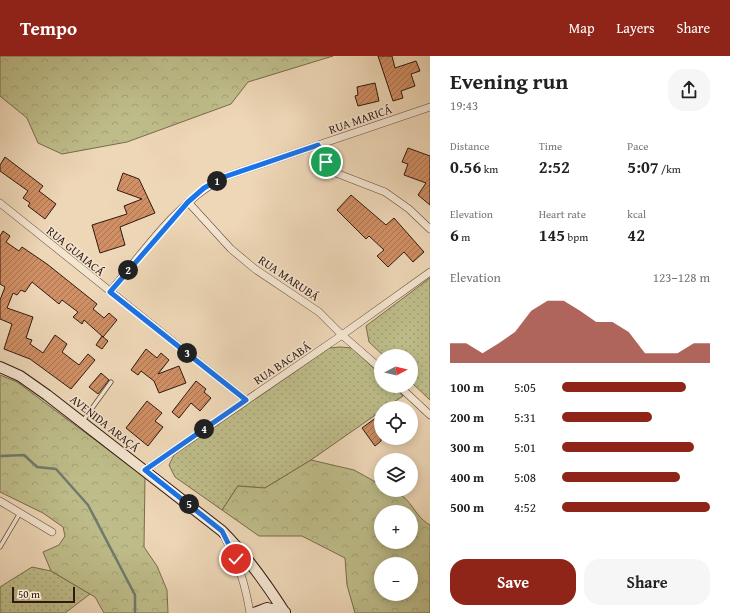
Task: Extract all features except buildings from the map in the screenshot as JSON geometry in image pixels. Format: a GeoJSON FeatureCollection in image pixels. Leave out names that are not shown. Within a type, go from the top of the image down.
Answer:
{"type":"FeatureCollection","features":[{"type":"Feature","properties":{"kind":"street","name":"RUA MARICÁ"},"geometry":{"type":"LineString","coordinates":[[110,292],[188,202],[204,188],[224,177],[430,107]]}},
{"type":"Feature","properties":{"kind":"street"},"geometry":{"type":"LineString","coordinates":[[318,145],[326,162],[336,173],[385,192],[410,209],[430,229]]}},
{"type":"Feature","properties":{"kind":"street","name":"RUA MARUBÁ"},"geometry":{"type":"LineString","coordinates":[[188,202],[231,249],[255,269],[319,312],[342,335],[374,363]]}},
{"type":"Feature","properties":{"kind":"street","name":"RUA GUAIACÁ"},"geometry":{"type":"LineString","coordinates":[[0,203],[3,208],[246,400]]}},
{"type":"Feature","properties":{"kind":"street","name":"RUA BACABÁ"},"geometry":{"type":"LineString","coordinates":[[145,470],[342,335],[430,272]]}},
{"type":"Feature","properties":{"kind":"street","name":"AVENIDA ARAÇÁ"},"geometry":{"type":"LineString","coordinates":[[0,367],[20,376],[145,470],[222,531],[244,553],[263,578],[285,612]]}},
{"type":"Feature","properties":{"kind":"street"},"geometry":{"type":"LineString","coordinates":[[406,393],[430,415]]}},
{"type":"Feature","properties":{"kind":"street"},"geometry":{"type":"LineString","coordinates":[[0,501],[52,532]]}},
{"type":"Feature","properties":{"kind":"street"},"geometry":{"type":"LineString","coordinates":[[222,531],[236,559],[246,585],[250,613]]}},
{"type":"Feature","properties":{"kind":"street"},"geometry":{"type":"LineString","coordinates":[[254,613],[267,608],[285,612]]}},
{"type":"Feature","properties":{"kind":"lane"},"geometry":{"type":"LineString","coordinates":[[82,422],[110,382]]}},
{"type":"Feature","properties":{"kind":"lane"},"geometry":{"type":"LineString","coordinates":[[0,547],[20,513]]}},
{"type":"Feature","properties":{"kind":"green space"},"geometry":{"type":"Polygon","coordinates":[[[0,56],[333,56],[248,82],[231,104],[127,142],[62,154],[38,143],[27,118],[0,96],[0,56]]]}},
{"type":"Feature","properties":{"kind":"green space"},"geometry":{"type":"Polygon","coordinates":[[[430,278],[430,400],[418,389],[418,349],[376,349],[369,342],[366,326],[430,278]]]}},
{"type":"Feature","properties":{"kind":"green space"},"geometry":{"type":"Polygon","coordinates":[[[329,348],[352,348],[374,368],[374,393],[400,393],[403,396],[396,401],[374,401],[374,416],[311,460],[265,488],[238,486],[222,510],[175,477],[169,465],[174,455],[329,348]]]}},
{"type":"Feature","properties":{"kind":"green space"},"geometry":{"type":"Polygon","coordinates":[[[0,375],[17,382],[145,477],[144,547],[157,566],[167,590],[168,613],[104,613],[95,597],[51,571],[43,552],[59,545],[65,536],[63,527],[43,513],[0,492],[0,375]]]}},
{"type":"Feature","properties":{"kind":"green space"},"geometry":{"type":"Polygon","coordinates":[[[311,460],[354,470],[374,481],[374,497],[404,497],[411,505],[374,505],[374,549],[418,549],[418,515],[430,525],[430,613],[355,613],[347,585],[345,558],[302,536],[259,536],[222,510],[238,486],[265,488],[311,460]]]}},
{"type":"Feature","properties":{"kind":"green space"},"geometry":{"type":"Polygon","coordinates":[[[32,567],[51,571],[90,594],[65,613],[0,613],[0,587],[32,567]]]}},
{"type":"Feature","properties":{"kind":"waterway"},"geometry":{"type":"LineString","coordinates":[[1,456],[24,455],[37,467],[56,469],[88,505],[135,595],[135,613]]}},
{"type":"Feature","properties":{"kind":"route"},"geometry":{"type":"LineString","coordinates":[[236,559],[222,531],[145,470],[246,400],[110,292],[157,236],[188,202],[204,188],[224,177],[318,145],[326,162]]}}]}
